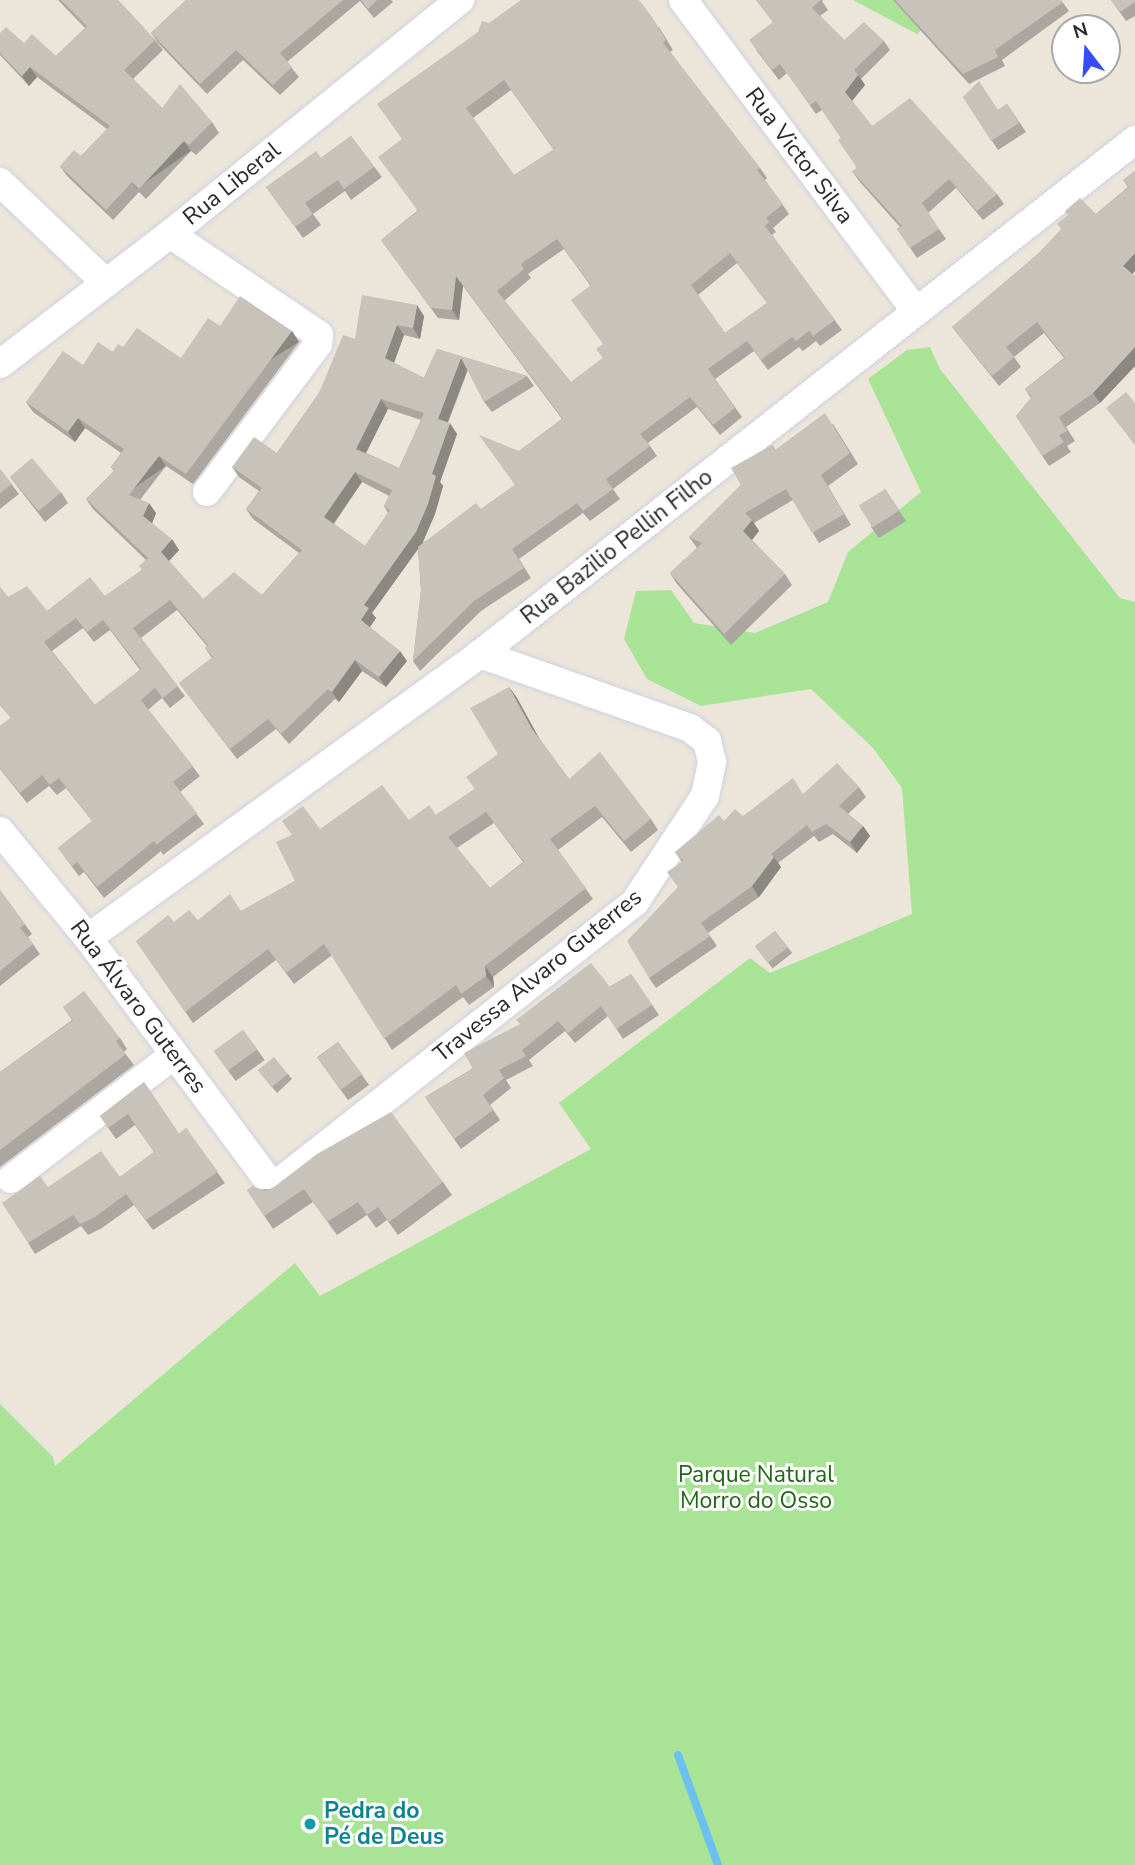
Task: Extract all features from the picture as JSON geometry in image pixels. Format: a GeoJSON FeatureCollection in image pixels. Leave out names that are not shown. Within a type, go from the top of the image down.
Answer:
{"type":"FeatureCollection","features":[{"type":"Feature","properties":{"kind":"street","name":"Rua Liberal"},"geometry":{"type":"LineString","coordinates":[[0,364],[170,234],[460,0]]}},
{"type":"Feature","properties":{"kind":"street","name":"Rua Victor Silva"},"geometry":{"type":"LineString","coordinates":[[683,0],[916,312]]}},
{"type":"Feature","properties":{"kind":"street","name":"Rua Bazilio Pellin Filho"},"geometry":{"type":"LineString","coordinates":[[88,939],[480,654],[1135,140]]}},
{"type":"Feature","properties":{"kind":"street"},"geometry":{"type":"LineString","coordinates":[[0,182],[106,283]]}},
{"type":"Feature","properties":{"kind":"street"},"geometry":{"type":"LineString","coordinates":[[170,234],[319,335],[318,344],[208,492]]}},
{"type":"Feature","properties":{"kind":"street","name":"Travessa Alvaro Guterres"},"geometry":{"type":"LineString","coordinates":[[273,1186],[635,902],[705,796],[712,762],[707,741],[690,728],[480,654]]}},
{"type":"Feature","properties":{"kind":"street","name":"Rua Álvaro Guterres"},"geometry":{"type":"LineString","coordinates":[[0,831],[88,939],[273,1186]]}},
{"type":"Feature","properties":{"kind":"street"},"geometry":{"type":"LineString","coordinates":[[11,1179],[174,1055]]}},
{"type":"Feature","properties":{"kind":"green space"},"geometry":{"type":"Polygon","coordinates":[[[853,0],[952,0],[917,34],[853,0]]]}},
{"type":"Feature","properties":{"kind":"green space","name":"Parque Natural Morro do Osso"},"geometry":{"type":"Polygon","coordinates":[[[930,347],[940,369],[1120,598],[1135,602],[1135,1865],[0,1865],[0,1404],[53,1457],[55,1466],[295,1263],[320,1296],[591,1149],[559,1103],[750,958],[770,973],[912,914],[902,788],[873,748],[811,689],[701,706],[647,679],[624,639],[636,591],[671,590],[694,623],[755,633],[828,602],[848,552],[921,492],[868,379],[907,350],[930,347]]]}},
{"type":"Feature","properties":{"kind":"building"},"geometry":{"type":"Polygon","coordinates":[[[61,0],[118,0],[155,40],[124,70],[162,108],[180,84],[212,122],[189,145],[184,141],[139,189],[132,182],[106,210],[60,166],[74,150],[81,156],[110,126],[30,67],[22,76],[0,53],[0,33],[6,27],[24,43],[32,34],[56,56],[87,26],[61,0]]]}},
{"type":"Feature","properties":{"kind":"building"},"geometry":{"type":"Polygon","coordinates":[[[186,0],[343,0],[280,53],[292,67],[273,85],[236,50],[200,84],[151,33],[186,0]]]}},
{"type":"Feature","properties":{"kind":"building"},"geometry":{"type":"Polygon","coordinates":[[[361,0],[377,0],[368,9],[361,0]]]}},
{"type":"Feature","properties":{"kind":"building"},"geometry":{"type":"Polygon","coordinates":[[[521,0],[639,0],[666,40],[663,43],[760,168],[757,170],[783,204],[766,218],[769,222],[765,226],[835,320],[813,336],[809,331],[796,341],[792,337],[761,360],[747,341],[708,369],[735,408],[713,425],[690,397],[640,434],[650,446],[606,479],[613,489],[583,511],[577,503],[512,549],[524,568],[474,601],[413,661],[421,590],[418,547],[476,503],[481,509],[515,485],[479,435],[519,451],[563,419],[456,276],[452,310],[431,308],[381,240],[418,211],[378,157],[402,139],[377,104],[478,32],[482,21],[489,23],[521,0]],[[504,80],[466,108],[514,175],[554,149],[504,80]],[[557,239],[521,264],[524,269],[497,291],[571,382],[603,358],[596,349],[603,344],[571,300],[591,285],[557,239]],[[730,253],[691,285],[725,333],[767,303],[730,253]]]}},
{"type":"Feature","properties":{"kind":"building"},"geometry":{"type":"Polygon","coordinates":[[[756,0],[821,0],[812,8],[844,40],[864,22],[884,41],[854,70],[858,75],[845,92],[872,126],[910,98],[997,194],[977,211],[949,179],[922,203],[939,229],[910,248],[897,229],[902,226],[852,171],[857,168],[816,101],[810,105],[780,64],[772,70],[749,40],[773,22],[756,0]]]}},
{"type":"Feature","properties":{"kind":"building"},"geometry":{"type":"Polygon","coordinates":[[[895,0],[1063,2],[995,50],[998,57],[963,74],[895,0]]]}},
{"type":"Feature","properties":{"kind":"building"},"geometry":{"type":"Polygon","coordinates":[[[1111,0],[1135,0],[1135,2],[1120,12],[1111,0]]]}},
{"type":"Feature","properties":{"kind":"building"},"geometry":{"type":"Polygon","coordinates":[[[979,81],[998,110],[1007,104],[1019,123],[991,141],[963,97],[979,81]]]}},
{"type":"Feature","properties":{"kind":"building"},"geometry":{"type":"Polygon","coordinates":[[[351,136],[374,167],[344,189],[338,180],[305,203],[313,214],[295,227],[266,187],[316,151],[321,158],[351,136]]]}},
{"type":"Feature","properties":{"kind":"building"},"geometry":{"type":"Polygon","coordinates":[[[1135,171],[1135,253],[1123,266],[1135,276],[1135,347],[1093,393],[1059,417],[1067,431],[1059,435],[1064,442],[1042,456],[1016,416],[1032,397],[1025,389],[1065,358],[1037,322],[1006,347],[1014,357],[992,376],[952,327],[1039,253],[1061,229],[1057,224],[1068,215],[1065,211],[1080,198],[1096,214],[1129,187],[1123,180],[1135,171]]]}},
{"type":"Feature","properties":{"kind":"building"},"geometry":{"type":"Polygon","coordinates":[[[362,295],[417,305],[413,328],[397,325],[385,358],[424,378],[437,349],[527,376],[484,402],[461,358],[438,419],[450,423],[432,474],[436,476],[428,504],[416,532],[364,605],[369,608],[361,620],[400,651],[379,677],[355,660],[332,692],[328,689],[281,734],[268,719],[230,749],[179,683],[213,657],[205,648],[208,645],[170,600],[133,628],[178,686],[163,698],[155,688],[141,700],[193,766],[173,782],[197,813],[156,845],[154,841],[97,887],[77,862],[72,866],[58,848],[92,821],[59,778],[50,785],[42,775],[20,793],[0,768],[0,726],[11,718],[0,704],[0,587],[8,597],[27,586],[47,611],[90,577],[105,596],[142,570],[139,566],[148,558],[86,499],[115,470],[111,467],[124,449],[78,418],[68,432],[26,402],[63,351],[83,365],[98,342],[113,352],[118,344],[123,347],[137,328],[181,358],[208,318],[220,326],[240,296],[292,331],[186,474],[159,456],[129,495],[149,503],[143,516],[172,539],[161,552],[203,599],[234,572],[262,595],[302,550],[246,509],[262,488],[232,467],[254,437],[277,453],[319,393],[343,335],[355,339],[362,295]],[[381,399],[356,449],[399,468],[424,413],[381,399]],[[355,472],[324,517],[365,546],[390,510],[384,506],[392,490],[355,472]],[[76,618],[44,642],[95,705],[141,669],[103,620],[87,632],[76,618]]]}},
{"type":"Feature","properties":{"kind":"building"},"geometry":{"type":"Polygon","coordinates":[[[1126,392],[1135,403],[1135,445],[1106,408],[1126,392]]]}},
{"type":"Feature","properties":{"kind":"building"},"geometry":{"type":"Polygon","coordinates":[[[825,413],[850,453],[821,475],[844,514],[812,533],[786,489],[745,513],[752,520],[743,531],[785,574],[724,634],[670,573],[702,543],[689,537],[741,485],[731,468],[772,445],[775,450],[825,413]]]}},
{"type":"Feature","properties":{"kind":"building"},"geometry":{"type":"Polygon","coordinates":[[[32,458],[61,492],[39,511],[10,477],[32,458]]]}},
{"type":"Feature","properties":{"kind":"building"},"geometry":{"type":"Polygon","coordinates":[[[0,469],[12,484],[0,493],[0,469]]]}},
{"type":"Feature","properties":{"kind":"building"},"geometry":{"type":"Polygon","coordinates":[[[885,489],[899,511],[872,527],[859,505],[885,489]]]}},
{"type":"Feature","properties":{"kind":"building"},"geometry":{"type":"Polygon","coordinates":[[[509,687],[532,729],[569,779],[600,752],[651,819],[624,841],[595,806],[550,839],[586,888],[485,966],[486,976],[461,994],[456,985],[384,1039],[324,944],[286,973],[268,949],[185,1012],[136,941],[168,915],[174,922],[189,910],[198,920],[230,894],[241,911],[295,881],[276,842],[292,835],[282,821],[303,806],[320,829],[382,785],[409,820],[429,805],[436,815],[475,789],[466,777],[498,754],[470,708],[509,687]],[[486,812],[448,837],[490,888],[524,862],[486,812]]]}},
{"type":"Feature","properties":{"kind":"building"},"geometry":{"type":"Polygon","coordinates":[[[837,763],[859,787],[839,806],[863,826],[850,842],[826,824],[812,832],[807,825],[771,854],[774,857],[752,886],[701,923],[710,936],[649,978],[627,941],[678,887],[667,872],[683,861],[675,852],[719,815],[724,821],[735,809],[743,816],[793,778],[803,794],[837,763]]]}},
{"type":"Feature","properties":{"kind":"building"},"geometry":{"type":"Polygon","coordinates":[[[0,890],[25,924],[20,928],[33,944],[0,971],[0,890]]]}},
{"type":"Feature","properties":{"kind":"building"},"geometry":{"type":"Polygon","coordinates":[[[775,931],[788,948],[768,963],[755,946],[775,931]]]}},
{"type":"Feature","properties":{"kind":"building"},"geometry":{"type":"Polygon","coordinates":[[[591,963],[610,987],[631,974],[652,1005],[616,1029],[601,1006],[568,1033],[558,1021],[522,1050],[526,1056],[499,1070],[504,1078],[483,1095],[493,1110],[454,1139],[425,1097],[473,1069],[464,1053],[520,1024],[516,1020],[591,963]]]}},
{"type":"Feature","properties":{"kind":"building"},"geometry":{"type":"Polygon","coordinates":[[[84,991],[120,1038],[116,1041],[126,1054],[0,1150],[0,1072],[73,1020],[63,1007],[84,991]]]}},
{"type":"Feature","properties":{"kind":"building"},"geometry":{"type":"Polygon","coordinates":[[[243,1030],[257,1049],[228,1071],[214,1051],[243,1030]]]}},
{"type":"Feature","properties":{"kind":"building"},"geometry":{"type":"Polygon","coordinates":[[[338,1042],[362,1074],[341,1090],[317,1058],[338,1042]]]}},
{"type":"Feature","properties":{"kind":"building"},"geometry":{"type":"Polygon","coordinates":[[[274,1057],[288,1074],[272,1087],[258,1070],[274,1057]]]}},
{"type":"Feature","properties":{"kind":"building"},"geometry":{"type":"Polygon","coordinates":[[[144,1082],[179,1134],[186,1128],[218,1172],[146,1220],[126,1194],[95,1217],[80,1224],[73,1215],[28,1243],[2,1203],[40,1176],[48,1187],[101,1151],[120,1177],[154,1152],[128,1114],[108,1128],[100,1116],[144,1082]]]}},
{"type":"Feature","properties":{"kind":"building"},"geometry":{"type":"Polygon","coordinates":[[[391,1112],[443,1182],[389,1222],[378,1207],[367,1215],[358,1202],[327,1222],[304,1189],[264,1216],[247,1190],[253,1186],[265,1191],[274,1187],[317,1154],[391,1112]]]}},
{"type":"Feature","properties":{"kind":"waterway"},"geometry":{"type":"LineString","coordinates":[[678,1755],[718,1865]]}},
{"type":"Feature","properties":{"kind":"place","name":"Pedra do Pé de Deus"},"geometry":{"type":"Point","coordinates":[310,1824]}}]}
